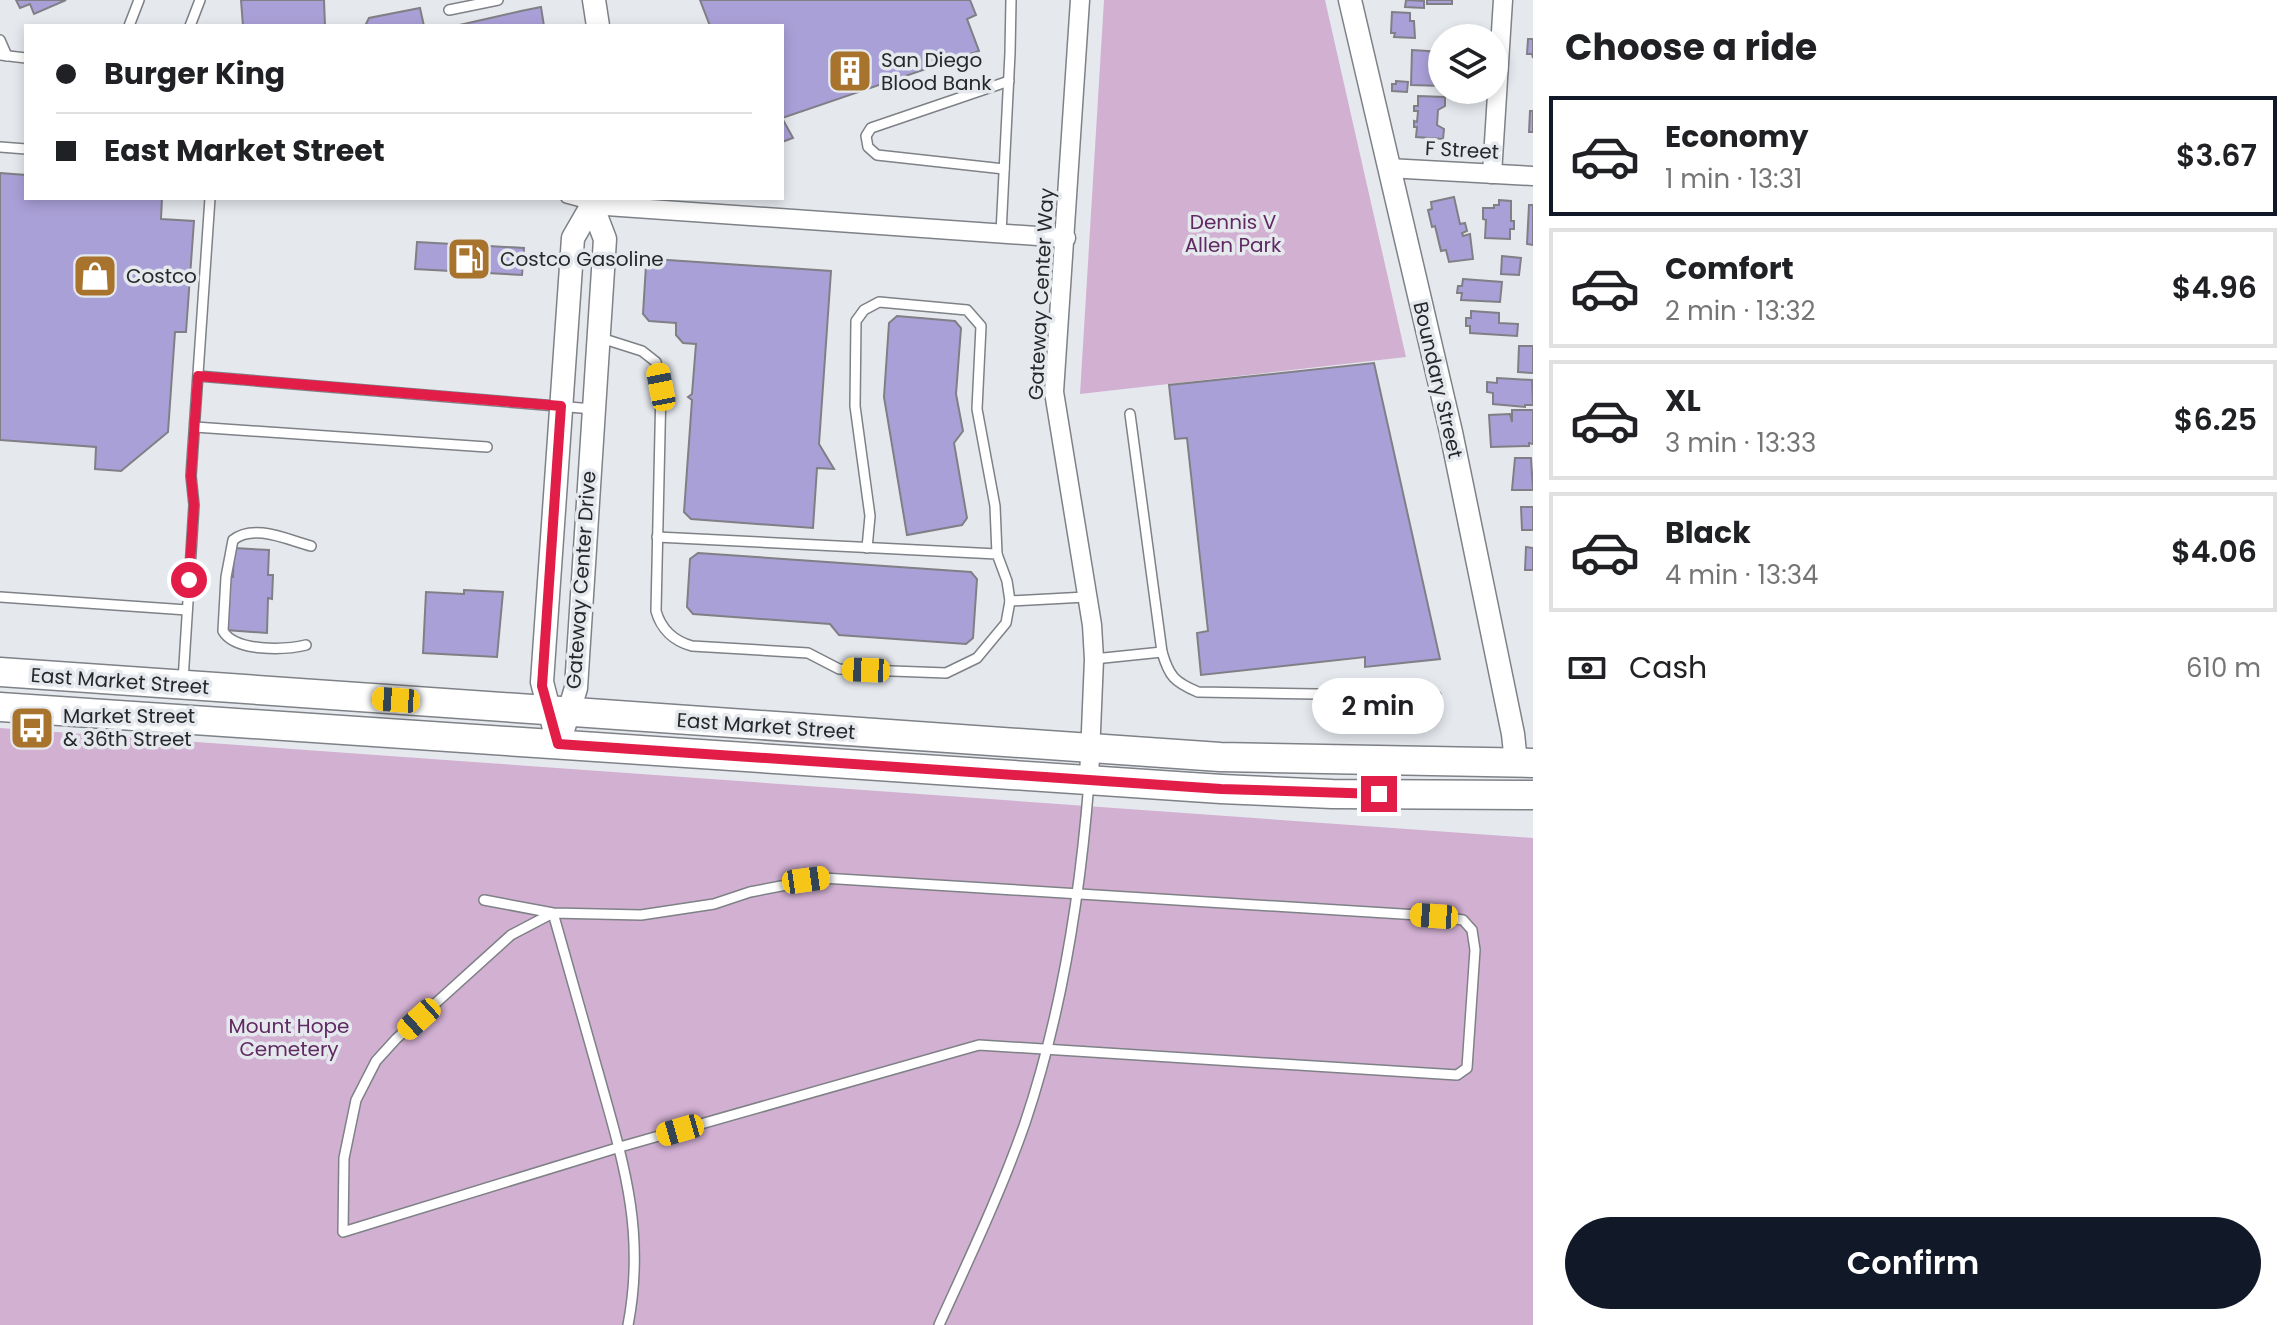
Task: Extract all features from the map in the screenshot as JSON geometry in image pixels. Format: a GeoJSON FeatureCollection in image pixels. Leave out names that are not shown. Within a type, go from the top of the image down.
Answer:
{"type":"FeatureCollection","features":[{"type":"Feature","properties":{"kind":"main road","name":"East Market Street"},"geometry":{"type":"LineString","coordinates":[[0,672],[1230,758],[1524,762]]}},
{"type":"Feature","properties":{"kind":"main road","name":"East Market Street"},"geometry":{"type":"LineString","coordinates":[[0,707],[1262,791],[1533,795]]}},
{"type":"Feature","properties":{"kind":"main road"},"geometry":{"type":"LineString","coordinates":[[1262,791],[1312,780],[1483,779],[1497,776],[1524,762]]}},
{"type":"Feature","properties":{"kind":"street"},"geometry":{"type":"LineString","coordinates":[[594,0],[598,24]]}},
{"type":"Feature","properties":{"kind":"street","name":"Gateway Center Way"},"geometry":{"type":"LineString","coordinates":[[1080,0],[1054,392],[1094,659],[1089,779]]}},
{"type":"Feature","properties":{"kind":"street","name":"Boundary Street"},"geometry":{"type":"LineString","coordinates":[[1350,0],[1451,432],[1513,734],[1524,762]]}},
{"type":"Feature","properties":{"kind":"street"},"geometry":{"type":"LineString","coordinates":[[1492,174],[1503,0]]}},
{"type":"Feature","properties":{"kind":"street","name":"F Street"},"geometry":{"type":"LineString","coordinates":[[1388,168],[1533,176]]}},
{"type":"Feature","properties":{"kind":"street"},"geometry":{"type":"LineString","coordinates":[[592,202],[1066,238]]}},
{"type":"Feature","properties":{"kind":"street","name":"Gateway Center Drive"},"geometry":{"type":"LineString","coordinates":[[558,744],[559,712],[576,688],[605,239],[592,202]]}},
{"type":"Feature","properties":{"kind":"street","name":"Gateway Center Drive"},"geometry":{"type":"LineString","coordinates":[[559,712],[542,686],[573,238],[592,202]]}},
{"type":"Feature","properties":{"kind":"lane"},"geometry":{"type":"LineString","coordinates":[[130,24],[139,0]]}},
{"type":"Feature","properties":{"kind":"lane"},"geometry":{"type":"LineString","coordinates":[[191,24],[200,0]]}},
{"type":"Feature","properties":{"kind":"lane"},"geometry":{"type":"LineString","coordinates":[[449,10],[498,0]]}},
{"type":"Feature","properties":{"kind":"lane"},"geometry":{"type":"LineString","coordinates":[[1001,233],[1011,0]]}},
{"type":"Feature","properties":{"kind":"lane"},"geometry":{"type":"LineString","coordinates":[[0,40],[4,55],[24,58]]}},
{"type":"Feature","properties":{"kind":"lane"},"geometry":{"type":"LineString","coordinates":[[1004,169],[877,155],[868,147],[866,136],[871,128],[1009,81]]}},
{"type":"Feature","properties":{"kind":"lane"},"geometry":{"type":"LineString","coordinates":[[0,147],[24,149]]}},
{"type":"Feature","properties":{"kind":"lane"},"geometry":{"type":"LineString","coordinates":[[182,686],[194,505],[191,476],[210,200]]}},
{"type":"Feature","properties":{"kind":"lane"},"geometry":{"type":"LineString","coordinates":[[598,337],[642,351],[656,362],[661,387],[656,611],[659,623],[679,642],[692,646],[808,653],[839,669],[946,673],[977,658],[1006,623],[1010,601],[1007,581],[997,554],[995,506],[977,409],[981,326],[967,310],[879,302],[864,310],[856,321],[855,406],[870,516],[867,548]]}},
{"type":"Feature","properties":{"kind":"lane"},"geometry":{"type":"LineString","coordinates":[[198,376],[593,409]]}},
{"type":"Feature","properties":{"kind":"lane"},"geometry":{"type":"LineString","coordinates":[[1130,414],[1162,652],[1168,673],[1182,685],[1198,692],[1436,696]]}},
{"type":"Feature","properties":{"kind":"lane"},"geometry":{"type":"LineString","coordinates":[[195,427],[487,447]]}},
{"type":"Feature","properties":{"kind":"lane"},"geometry":{"type":"LineString","coordinates":[[306,645],[291,648],[245,645],[231,640],[223,631],[225,591],[229,552],[233,540],[240,534],[264,534],[311,546]]}},
{"type":"Feature","properties":{"kind":"lane"},"geometry":{"type":"LineString","coordinates":[[657,537],[997,554]]}},
{"type":"Feature","properties":{"kind":"lane"},"geometry":{"type":"LineString","coordinates":[[0,597],[187,610]]}},
{"type":"Feature","properties":{"kind":"lane"},"geometry":{"type":"LineString","coordinates":[[1010,601],[1086,597]]}},
{"type":"Feature","properties":{"kind":"lane"},"geometry":{"type":"LineString","coordinates":[[1094,659],[1162,652]]}},
{"type":"Feature","properties":{"kind":"lane"},"geometry":{"type":"LineString","coordinates":[[939,1325],[1024,1124],[1046,1049],[1079,893],[1089,779]]}},
{"type":"Feature","properties":{"kind":"lane"},"geometry":{"type":"LineString","coordinates":[[484,900],[553,913],[641,915],[714,904],[789,883],[823,878],[1463,920],[1472,930],[1475,950],[1467,1068],[1457,1075],[979,1045],[620,1147],[343,1232],[344,1158],[356,1100],[376,1061],[396,1039],[511,935],[553,913]]}},
{"type":"Feature","properties":{"kind":"lane"},"geometry":{"type":"LineString","coordinates":[[553,913],[631,1193],[635,1247],[628,1325]]}},
{"type":"Feature","properties":{"kind":"green space","name":"Dennis V Allen Park"},"geometry":{"type":"Polygon","coordinates":[[[1104,0],[1325,0],[1406,357],[1080,394],[1104,0]]]}},
{"type":"Feature","properties":{"kind":"green space","name":"Mount Hope Cemetery"},"geometry":{"type":"Polygon","coordinates":[[[0,728],[1533,838],[1533,1325],[0,1325],[0,728]]]}},
{"type":"Feature","properties":{"kind":"building"},"geometry":{"type":"Polygon","coordinates":[[[16,0],[66,0],[34,14],[30,4],[20,8],[16,0]]]}},
{"type":"Feature","properties":{"kind":"building"},"geometry":{"type":"Polygon","coordinates":[[[241,0],[324,0],[325,24],[243,24],[241,0]]]}},
{"type":"Feature","properties":{"kind":"building","name":"San Diego Blood Bank"},"geometry":{"type":"Polygon","coordinates":[[[700,0],[970,0],[976,15],[967,19],[979,51],[784,117],[784,24],[709,24],[700,0]]]}},
{"type":"Feature","properties":{"kind":"building"},"geometry":{"type":"Polygon","coordinates":[[[1406,0],[1424,1],[1424,8],[1405,7],[1406,0]]]}},
{"type":"Feature","properties":{"kind":"building"},"geometry":{"type":"Polygon","coordinates":[[[1427,0],[1452,0],[1452,4],[1427,4],[1427,0]]]}},
{"type":"Feature","properties":{"kind":"building"},"geometry":{"type":"Polygon","coordinates":[[[541,7],[544,24],[464,24],[541,7]]]}},
{"type":"Feature","properties":{"kind":"building"},"geometry":{"type":"Polygon","coordinates":[[[420,8],[424,24],[366,24],[369,18],[420,8]]]}},
{"type":"Feature","properties":{"kind":"building"},"geometry":{"type":"Polygon","coordinates":[[[1392,12],[1410,13],[1415,38],[1394,37],[1395,33],[1391,33],[1392,12]]]}},
{"type":"Feature","properties":{"kind":"building"},"geometry":{"type":"Polygon","coordinates":[[[1528,39],[1533,39],[1533,58],[1532,54],[1527,54],[1528,39]]]}},
{"type":"Feature","properties":{"kind":"building"},"geometry":{"type":"Polygon","coordinates":[[[1412,50],[1428,51],[1428,86],[1411,85],[1412,50]]]}},
{"type":"Feature","properties":{"kind":"building"},"geometry":{"type":"Polygon","coordinates":[[[1396,81],[1408,82],[1407,92],[1392,91],[1392,84],[1396,81]]]}},
{"type":"Feature","properties":{"kind":"building"},"geometry":{"type":"Polygon","coordinates":[[[1418,96],[1428,96],[1428,104],[1445,104],[1438,110],[1437,125],[1444,129],[1443,139],[1416,137],[1414,121],[1417,122],[1418,111],[1414,111],[1414,106],[1418,106],[1418,96]]]}},
{"type":"Feature","properties":{"kind":"building"},"geometry":{"type":"Polygon","coordinates":[[[1530,111],[1533,111],[1533,132],[1529,132],[1530,111]]]}},
{"type":"Feature","properties":{"kind":"building"},"geometry":{"type":"Polygon","coordinates":[[[784,122],[793,138],[784,141],[784,122]]]}},
{"type":"Feature","properties":{"kind":"building","name":"Costco"},"geometry":{"type":"Polygon","coordinates":[[[0,173],[24,175],[24,200],[162,200],[161,219],[194,221],[186,332],[175,332],[168,432],[121,471],[95,469],[96,447],[0,440],[0,173]]]}},
{"type":"Feature","properties":{"kind":"building"},"geometry":{"type":"Polygon","coordinates":[[[1454,197],[1460,224],[1465,223],[1467,231],[1462,233],[1463,236],[1470,234],[1473,259],[1449,262],[1446,250],[1441,251],[1428,210],[1432,209],[1431,202],[1454,197]]]}},
{"type":"Feature","properties":{"kind":"building"},"geometry":{"type":"Polygon","coordinates":[[[1499,200],[1511,201],[1514,229],[1510,229],[1510,239],[1485,238],[1483,208],[1494,208],[1494,205],[1499,205],[1499,200]]]}},
{"type":"Feature","properties":{"kind":"building"},"geometry":{"type":"Polygon","coordinates":[[[1529,205],[1533,205],[1533,245],[1527,244],[1529,205]]]}},
{"type":"Feature","properties":{"kind":"building","name":"Costco Gasoline"},"geometry":{"type":"Polygon","coordinates":[[[417,242],[524,248],[522,275],[415,269],[417,242]]]}},
{"type":"Feature","properties":{"kind":"building"},"geometry":{"type":"Polygon","coordinates":[[[1502,256],[1521,258],[1519,275],[1501,274],[1502,256]]]}},
{"type":"Feature","properties":{"kind":"building"},"geometry":{"type":"Polygon","coordinates":[[[653,259],[831,271],[819,444],[834,469],[817,468],[813,528],[691,519],[684,512],[692,400],[688,397],[692,394],[696,344],[683,343],[676,335],[676,323],[649,321],[643,314],[646,265],[653,259]]]}},
{"type":"Feature","properties":{"kind":"building"},"geometry":{"type":"Polygon","coordinates":[[[1463,279],[1502,282],[1500,302],[1461,300],[1462,293],[1457,293],[1463,279]]]}},
{"type":"Feature","properties":{"kind":"building"},"geometry":{"type":"Polygon","coordinates":[[[1471,311],[1499,313],[1499,323],[1518,324],[1517,336],[1470,333],[1466,318],[1471,318],[1471,311]]]}},
{"type":"Feature","properties":{"kind":"building"},"geometry":{"type":"Polygon","coordinates":[[[897,316],[955,321],[961,328],[956,394],[963,431],[954,443],[967,518],[962,525],[907,535],[884,397],[889,323],[897,316]]]}},
{"type":"Feature","properties":{"kind":"building"},"geometry":{"type":"Polygon","coordinates":[[[1519,346],[1533,346],[1533,373],[1518,372],[1519,346]]]}},
{"type":"Feature","properties":{"kind":"building"},"geometry":{"type":"Polygon","coordinates":[[[1374,363],[1440,659],[1365,667],[1365,657],[1201,675],[1197,633],[1208,631],[1187,438],[1175,439],[1169,385],[1374,363]]]}},
{"type":"Feature","properties":{"kind":"building"},"geometry":{"type":"Polygon","coordinates":[[[1497,378],[1532,380],[1533,405],[1493,404],[1493,393],[1487,392],[1487,382],[1497,383],[1497,378]]]}},
{"type":"Feature","properties":{"kind":"building"},"geometry":{"type":"Polygon","coordinates":[[[1512,410],[1533,410],[1533,444],[1491,447],[1489,415],[1510,414],[1512,422],[1512,410]]]}},
{"type":"Feature","properties":{"kind":"building"},"geometry":{"type":"Polygon","coordinates":[[[1515,458],[1531,458],[1533,490],[1512,490],[1515,458]]]}},
{"type":"Feature","properties":{"kind":"building"},"geometry":{"type":"Polygon","coordinates":[[[1521,507],[1533,507],[1533,530],[1522,530],[1521,507]]]}},
{"type":"Feature","properties":{"kind":"building"},"geometry":{"type":"Polygon","coordinates":[[[1526,547],[1533,548],[1533,570],[1525,570],[1526,547]]]}},
{"type":"Feature","properties":{"kind":"building"},"geometry":{"type":"Polygon","coordinates":[[[234,548],[269,550],[268,575],[273,575],[272,599],[268,598],[267,633],[226,630],[234,548]]]}},
{"type":"Feature","properties":{"kind":"building"},"geometry":{"type":"Polygon","coordinates":[[[698,553],[971,572],[977,579],[973,638],[966,644],[839,635],[830,624],[693,614],[687,607],[690,559],[698,553]]]}},
{"type":"Feature","properties":{"kind":"building"},"geometry":{"type":"Polygon","coordinates":[[[464,590],[503,592],[497,657],[423,653],[426,592],[464,594],[464,590]]]}},
{"type":"Feature","properties":{"kind":"place","name":"San Diego Blood Bank"},"geometry":{"type":"Point","coordinates":[850,71]}},
{"type":"Feature","properties":{"kind":"place","name":"Costco Gasoline"},"geometry":{"type":"Point","coordinates":[469,259]}},
{"type":"Feature","properties":{"kind":"place","name":"Costco"},"geometry":{"type":"Point","coordinates":[95,276]}},
{"type":"Feature","properties":{"kind":"place","name":"Market Street & 36th Street"},"geometry":{"type":"Point","coordinates":[32,728]}},
{"type":"Feature","properties":{"kind":"route"},"geometry":{"type":"LineString","coordinates":[[189,580],[194,505],[191,476],[198,376],[561,406],[542,686],[558,744],[1221,789],[1379,794]]}}]}
